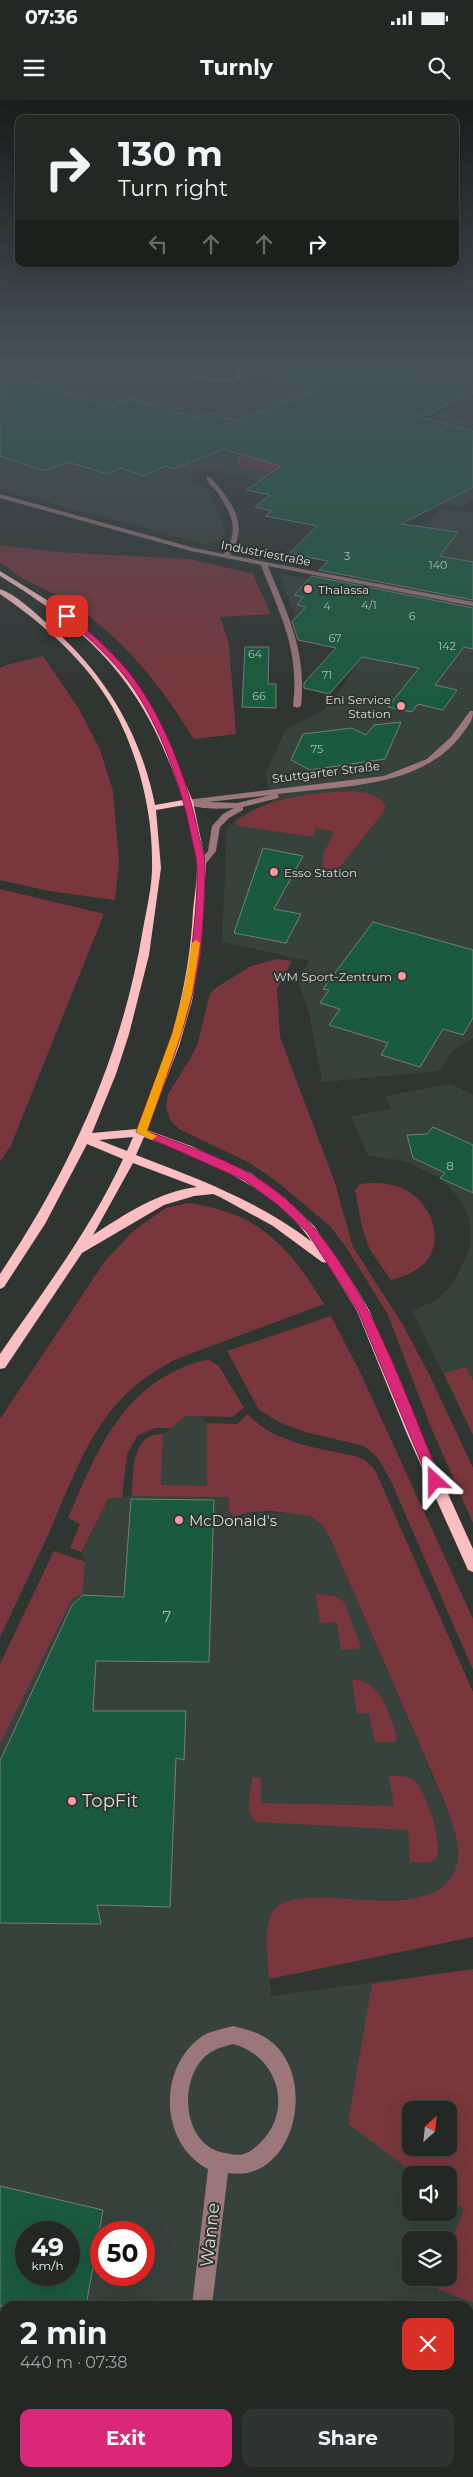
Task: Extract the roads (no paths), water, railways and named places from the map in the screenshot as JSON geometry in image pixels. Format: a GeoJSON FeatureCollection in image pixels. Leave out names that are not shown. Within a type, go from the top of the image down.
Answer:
{"type":"FeatureCollection","features":[{"type":"Feature","properties":{"kind":"main road"},"geometry":{"type":"LineString","coordinates":[[0,574],[32,592],[67,616],[103,648],[141,695],[166,745],[188,802],[201,864],[195,956],[187,994],[177,1034],[142,1132],[78,1251],[0,1364]]}},
{"type":"Feature","properties":{"kind":"main road"},"geometry":{"type":"LineString","coordinates":[[0,591],[41,622],[81,660],[117,708],[137,756],[151,808],[157,862],[144,961],[118,1049],[83,1138],[41,1220],[0,1284]]}},
{"type":"Feature","properties":{"kind":"main road"},"geometry":{"type":"LineString","coordinates":[[151,808],[188,802]]}},
{"type":"Feature","properties":{"kind":"main road"},"geometry":{"type":"LineString","coordinates":[[83,1138],[142,1132],[187,1149],[248,1177],[282,1202],[310,1229],[337,1267],[363,1310],[414,1434],[473,1565]]}},
{"type":"Feature","properties":{"kind":"main road"},"geometry":{"type":"LineString","coordinates":[[83,1138],[129,1158],[224,1194],[264,1214],[337,1267]]}},
{"type":"Feature","properties":{"kind":"main road"},"geometry":{"type":"LineString","coordinates":[[78,1251],[141,1212],[170,1198],[200,1190],[224,1194]]}},
{"type":"Feature","properties":{"kind":"street"},"geometry":{"type":"LineString","coordinates":[[208,478],[219,490],[237,529],[235,541],[225,557]]}},
{"type":"Feature","properties":{"kind":"street","name":"Industriestraße"},"geometry":{"type":"LineString","coordinates":[[0,496],[138,535],[225,557],[473,604]]}},
{"type":"Feature","properties":{"kind":"street"},"geometry":{"type":"LineString","coordinates":[[264,565],[294,641],[300,682],[297,706]]}},
{"type":"Feature","properties":{"kind":"street","name":"Stuttgarter Straße"},"geometry":{"type":"LineString","coordinates":[[188,802],[227,795],[294,790],[386,778],[415,768],[442,752],[473,713]]}},
{"type":"Feature","properties":{"kind":"street"},"geometry":{"type":"LineString","coordinates":[[201,864],[212,851],[212,836],[216,826],[226,816],[244,806],[294,790]]}},
{"type":"Feature","properties":{"kind":"street"},"geometry":{"type":"LineString","coordinates":[[188,802],[220,808],[244,806]]}},
{"type":"Feature","properties":{"kind":"street"},"geometry":{"type":"LineString","coordinates":[[220,2036],[243,2036],[264,2046],[279,2065],[287,2090],[286,2117],[276,2141],[264,2154],[242,2164],[219,2163],[198,2150],[184,2129],[179,2112],[179,2084],[189,2060],[200,2048],[220,2036]]}},
{"type":"Feature","properties":{"kind":"street","name":"Wanne"},"geometry":{"type":"LineString","coordinates":[[203,2301],[219,2163]]}},
{"type":"Feature","properties":{"kind":"place","name":"Thalassa"},"geometry":{"type":"Point","coordinates":[308,589]}},
{"type":"Feature","properties":{"kind":"place","name":"Eni Service Station"},"geometry":{"type":"Point","coordinates":[401,706]}},
{"type":"Feature","properties":{"kind":"place","name":"Esso Station"},"geometry":{"type":"Point","coordinates":[274,872]}},
{"type":"Feature","properties":{"kind":"place","name":"WM Sport-Zentrum"},"geometry":{"type":"Point","coordinates":[402,976]}},
{"type":"Feature","properties":{"kind":"place","name":"McDonald's"},"geometry":{"type":"Point","coordinates":[179,1520]}},
{"type":"Feature","properties":{"kind":"place","name":"TopFit"},"geometry":{"type":"Point","coordinates":[72,1801]}}]}
